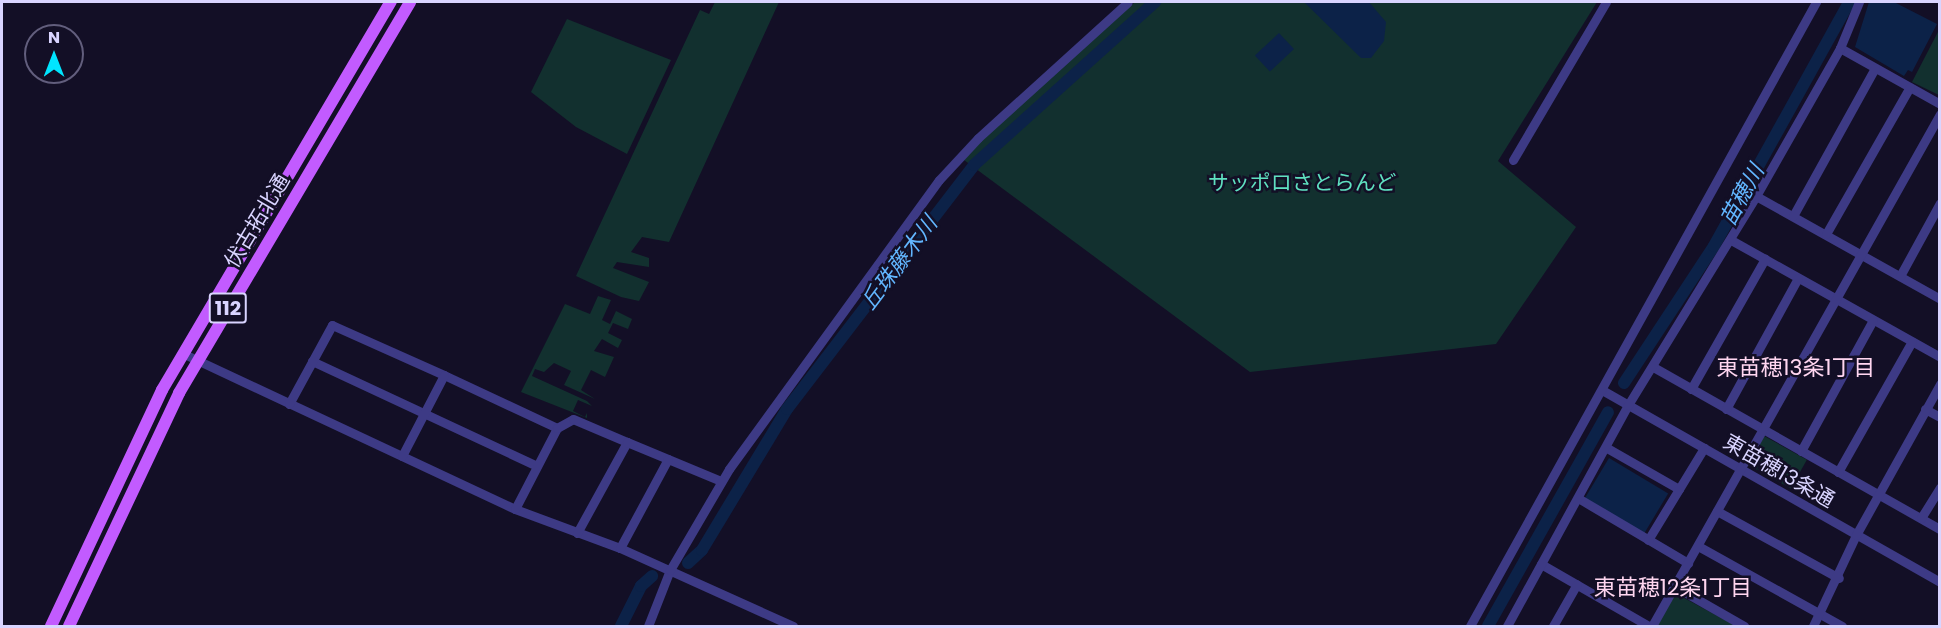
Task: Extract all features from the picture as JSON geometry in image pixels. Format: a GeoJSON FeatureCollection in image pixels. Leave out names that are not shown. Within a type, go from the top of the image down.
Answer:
{"type":"FeatureCollection","features":[{"type":"Feature","properties":{"kind":"main road","name":"伏古拓北通"},"geometry":{"type":"LineString","coordinates":[[51,627],[182,353],[391,2]]}},
{"type":"Feature","properties":{"kind":"main road","name":"伏古拓北通"},"geometry":{"type":"LineString","coordinates":[[69,627],[197,361],[410,2]]}},
{"type":"Feature","properties":{"kind":"street"},"geometry":{"type":"LineString","coordinates":[[648,627],[670,570],[722,481],[939,180],[978,138],[1128,2]]}},
{"type":"Feature","properties":{"kind":"street"},"geometry":{"type":"LineString","coordinates":[[1513,160],[1606,2]]}},
{"type":"Feature","properties":{"kind":"street"},"geometry":{"type":"LineString","coordinates":[[1470,627],[1816,2]]}},
{"type":"Feature","properties":{"kind":"street"},"geometry":{"type":"LineString","coordinates":[[1506,627],[1607,447],[1628,405],[1655,368],[1840,48],[1856,16],[1860,2]]}},
{"type":"Feature","properties":{"kind":"street"},"geometry":{"type":"LineString","coordinates":[[1840,48],[1940,104]]}},
{"type":"Feature","properties":{"kind":"street"},"geometry":{"type":"LineString","coordinates":[[1793,216],[1875,68]]}},
{"type":"Feature","properties":{"kind":"street"},"geometry":{"type":"LineString","coordinates":[[1826,234],[1910,87]]}},
{"type":"Feature","properties":{"kind":"street"},"geometry":{"type":"LineString","coordinates":[[1541,564],[1650,627],[1718,511],[1940,114]]}},
{"type":"Feature","properties":{"kind":"street"},"geometry":{"type":"LineString","coordinates":[[1756,196],[1938,295]]}},
{"type":"Feature","properties":{"kind":"street"},"geometry":{"type":"LineString","coordinates":[[1900,276],[1940,203]]}},
{"type":"Feature","properties":{"kind":"street"},"geometry":{"type":"LineString","coordinates":[[1731,240],[1940,357]]}},
{"type":"Feature","properties":{"kind":"street"},"geometry":{"type":"LineString","coordinates":[[1691,389],[1765,259]]}},
{"type":"Feature","properties":{"kind":"street"},"geometry":{"type":"LineString","coordinates":[[1726,409],[1798,278]]}},
{"type":"Feature","properties":{"kind":"street"},"geometry":{"type":"LineString","coordinates":[[1801,451],[1874,320]]}},
{"type":"Feature","properties":{"kind":"street"},"geometry":{"type":"LineString","coordinates":[[289,404],[332,325],[557,428]]}},
{"type":"Feature","properties":{"kind":"street"},"geometry":{"type":"LineString","coordinates":[[1838,472],[1912,341]]}},
{"type":"Feature","properties":{"kind":"street"},"geometry":{"type":"LineString","coordinates":[[182,353],[515,509],[620,548],[793,627]]}},
{"type":"Feature","properties":{"kind":"street"},"geometry":{"type":"LineString","coordinates":[[312,361],[537,466]]}},
{"type":"Feature","properties":{"kind":"street"},"geometry":{"type":"LineString","coordinates":[[1655,368],[1940,529]]}},
{"type":"Feature","properties":{"kind":"street"},"geometry":{"type":"LineString","coordinates":[[402,456],[444,375]]}},
{"type":"Feature","properties":{"kind":"street"},"geometry":{"type":"LineString","coordinates":[[1813,627],[1839,578],[1856,535],[1940,384]]}},
{"type":"Feature","properties":{"kind":"street","name":"東苗穂13条通"},"geometry":{"type":"LineString","coordinates":[[1602,390],[1940,582]]}},
{"type":"Feature","properties":{"kind":"street"},"geometry":{"type":"LineString","coordinates":[[1925,409],[1940,417]]}},
{"type":"Feature","properties":{"kind":"street"},"geometry":{"type":"LineString","coordinates":[[515,509],[557,428],[573,419],[722,481]]}},
{"type":"Feature","properties":{"kind":"street"},"geometry":{"type":"LineString","coordinates":[[577,533],[627,442]]}},
{"type":"Feature","properties":{"kind":"street"},"geometry":{"type":"LineString","coordinates":[[1607,447],[1679,489]]}},
{"type":"Feature","properties":{"kind":"street"},"geometry":{"type":"LineString","coordinates":[[1648,540],[1704,448]]}},
{"type":"Feature","properties":{"kind":"street"},"geometry":{"type":"LineString","coordinates":[[620,548],[668,459]]}},
{"type":"Feature","properties":{"kind":"street"},"geometry":{"type":"LineString","coordinates":[[1921,518],[1940,487]]}},
{"type":"Feature","properties":{"kind":"street"},"geometry":{"type":"LineString","coordinates":[[1578,498],[1688,563]]}},
{"type":"Feature","properties":{"kind":"street"},"geometry":{"type":"LineString","coordinates":[[1718,511],[1839,578]]}},
{"type":"Feature","properties":{"kind":"street"},"geometry":{"type":"LineString","coordinates":[[1698,546],[1842,627]]}},
{"type":"Feature","properties":{"kind":"street"},"geometry":{"type":"LineString","coordinates":[[1553,627],[1577,584]]}},
{"type":"Feature","properties":{"kind":"street"},"geometry":{"type":"LineString","coordinates":[[1674,586],[1744,627]]}},
{"type":"Feature","properties":{"kind":"street"},"geometry":{"type":"LineString","coordinates":[[640,627],[661,592]]}},
{"type":"Feature","properties":{"kind":"green space"},"geometry":{"type":"Polygon","coordinates":[[[715,2],[779,2],[669,242],[642,237],[631,252],[649,258],[649,267],[617,262],[613,268],[649,282],[639,301],[621,297],[576,276],[700,10],[709,14],[715,2]]]}},
{"type":"Feature","properties":{"kind":"green space","name":"サッポロさとらんど"},"geometry":{"type":"Polygon","coordinates":[[[1135,2],[1597,2],[1498,161],[1576,227],[1496,344],[1250,372],[964,160],[989,132],[1135,2]]]}},
{"type":"Feature","properties":{"kind":"green space"},"geometry":{"type":"Polygon","coordinates":[[[567,19],[671,60],[627,154],[576,127],[531,92],[567,19]]]}},
{"type":"Feature","properties":{"kind":"green space"},"geometry":{"type":"Polygon","coordinates":[[[1939,30],[1940,94],[1939,95],[1912,82],[1939,30]]]}},
{"type":"Feature","properties":{"kind":"green space"},"geometry":{"type":"Polygon","coordinates":[[[598,296],[611,300],[602,320],[610,324],[616,311],[632,319],[628,329],[613,323],[608,333],[622,340],[618,348],[602,339],[594,351],[614,357],[605,377],[591,370],[581,390],[595,399],[564,385],[571,371],[554,363],[544,372],[535,369],[532,376],[587,401],[592,406],[578,400],[573,411],[585,417],[587,413],[587,418],[521,392],[565,304],[590,314],[598,296]]]}},
{"type":"Feature","properties":{"kind":"green space"},"geometry":{"type":"Polygon","coordinates":[[[1764,436],[1807,460],[1791,489],[1748,465],[1764,436]]]}},
{"type":"Feature","properties":{"kind":"green space"},"geometry":{"type":"Polygon","coordinates":[[[1673,592],[1736,626],[1654,626],[1673,592]]]}},
{"type":"Feature","properties":{"kind":"water"},"geometry":{"type":"Polygon","coordinates":[[[1304,2],[1369,2],[1386,22],[1384,41],[1371,58],[1361,58],[1304,2]]]}},
{"type":"Feature","properties":{"kind":"water"},"geometry":{"type":"Polygon","coordinates":[[[1869,2],[1894,2],[1937,24],[1912,72],[1908,70],[1904,76],[1855,47],[1869,2]]]}},
{"type":"Feature","properties":{"kind":"water"},"geometry":{"type":"Polygon","coordinates":[[[1279,33],[1294,49],[1270,72],[1255,56],[1279,33]]]}},
{"type":"Feature","properties":{"kind":"water"},"geometry":{"type":"Polygon","coordinates":[[[1609,458],[1668,494],[1643,535],[1584,499],[1609,458]]]}},
{"type":"Feature","properties":{"kind":"waterway","name":"丘珠藤木川"},"geometry":{"type":"LineString","coordinates":[[688,563],[702,550],[787,409],[974,165],[1155,2]]}},
{"type":"Feature","properties":{"kind":"waterway","name":"苗穂川"},"geometry":{"type":"LineString","coordinates":[[1624,383],[1714,246],[1849,2]]}},
{"type":"Feature","properties":{"kind":"waterway","name":"苗穂川"},"geometry":{"type":"LineString","coordinates":[[1488,626],[1608,412]]}},
{"type":"Feature","properties":{"kind":"waterway","name":"丘珠藤木川"},"geometry":{"type":"LineString","coordinates":[[621,626],[641,586],[652,576]]}},
{"type":"Feature","properties":{"kind":"district","name":"東苗穂13条1丁目"},"geometry":{"type":"Point","coordinates":[1796,368]}},
{"type":"Feature","properties":{"kind":"district","name":"東苗穂12条1丁目"},"geometry":{"type":"Point","coordinates":[1673,588]}}]}
